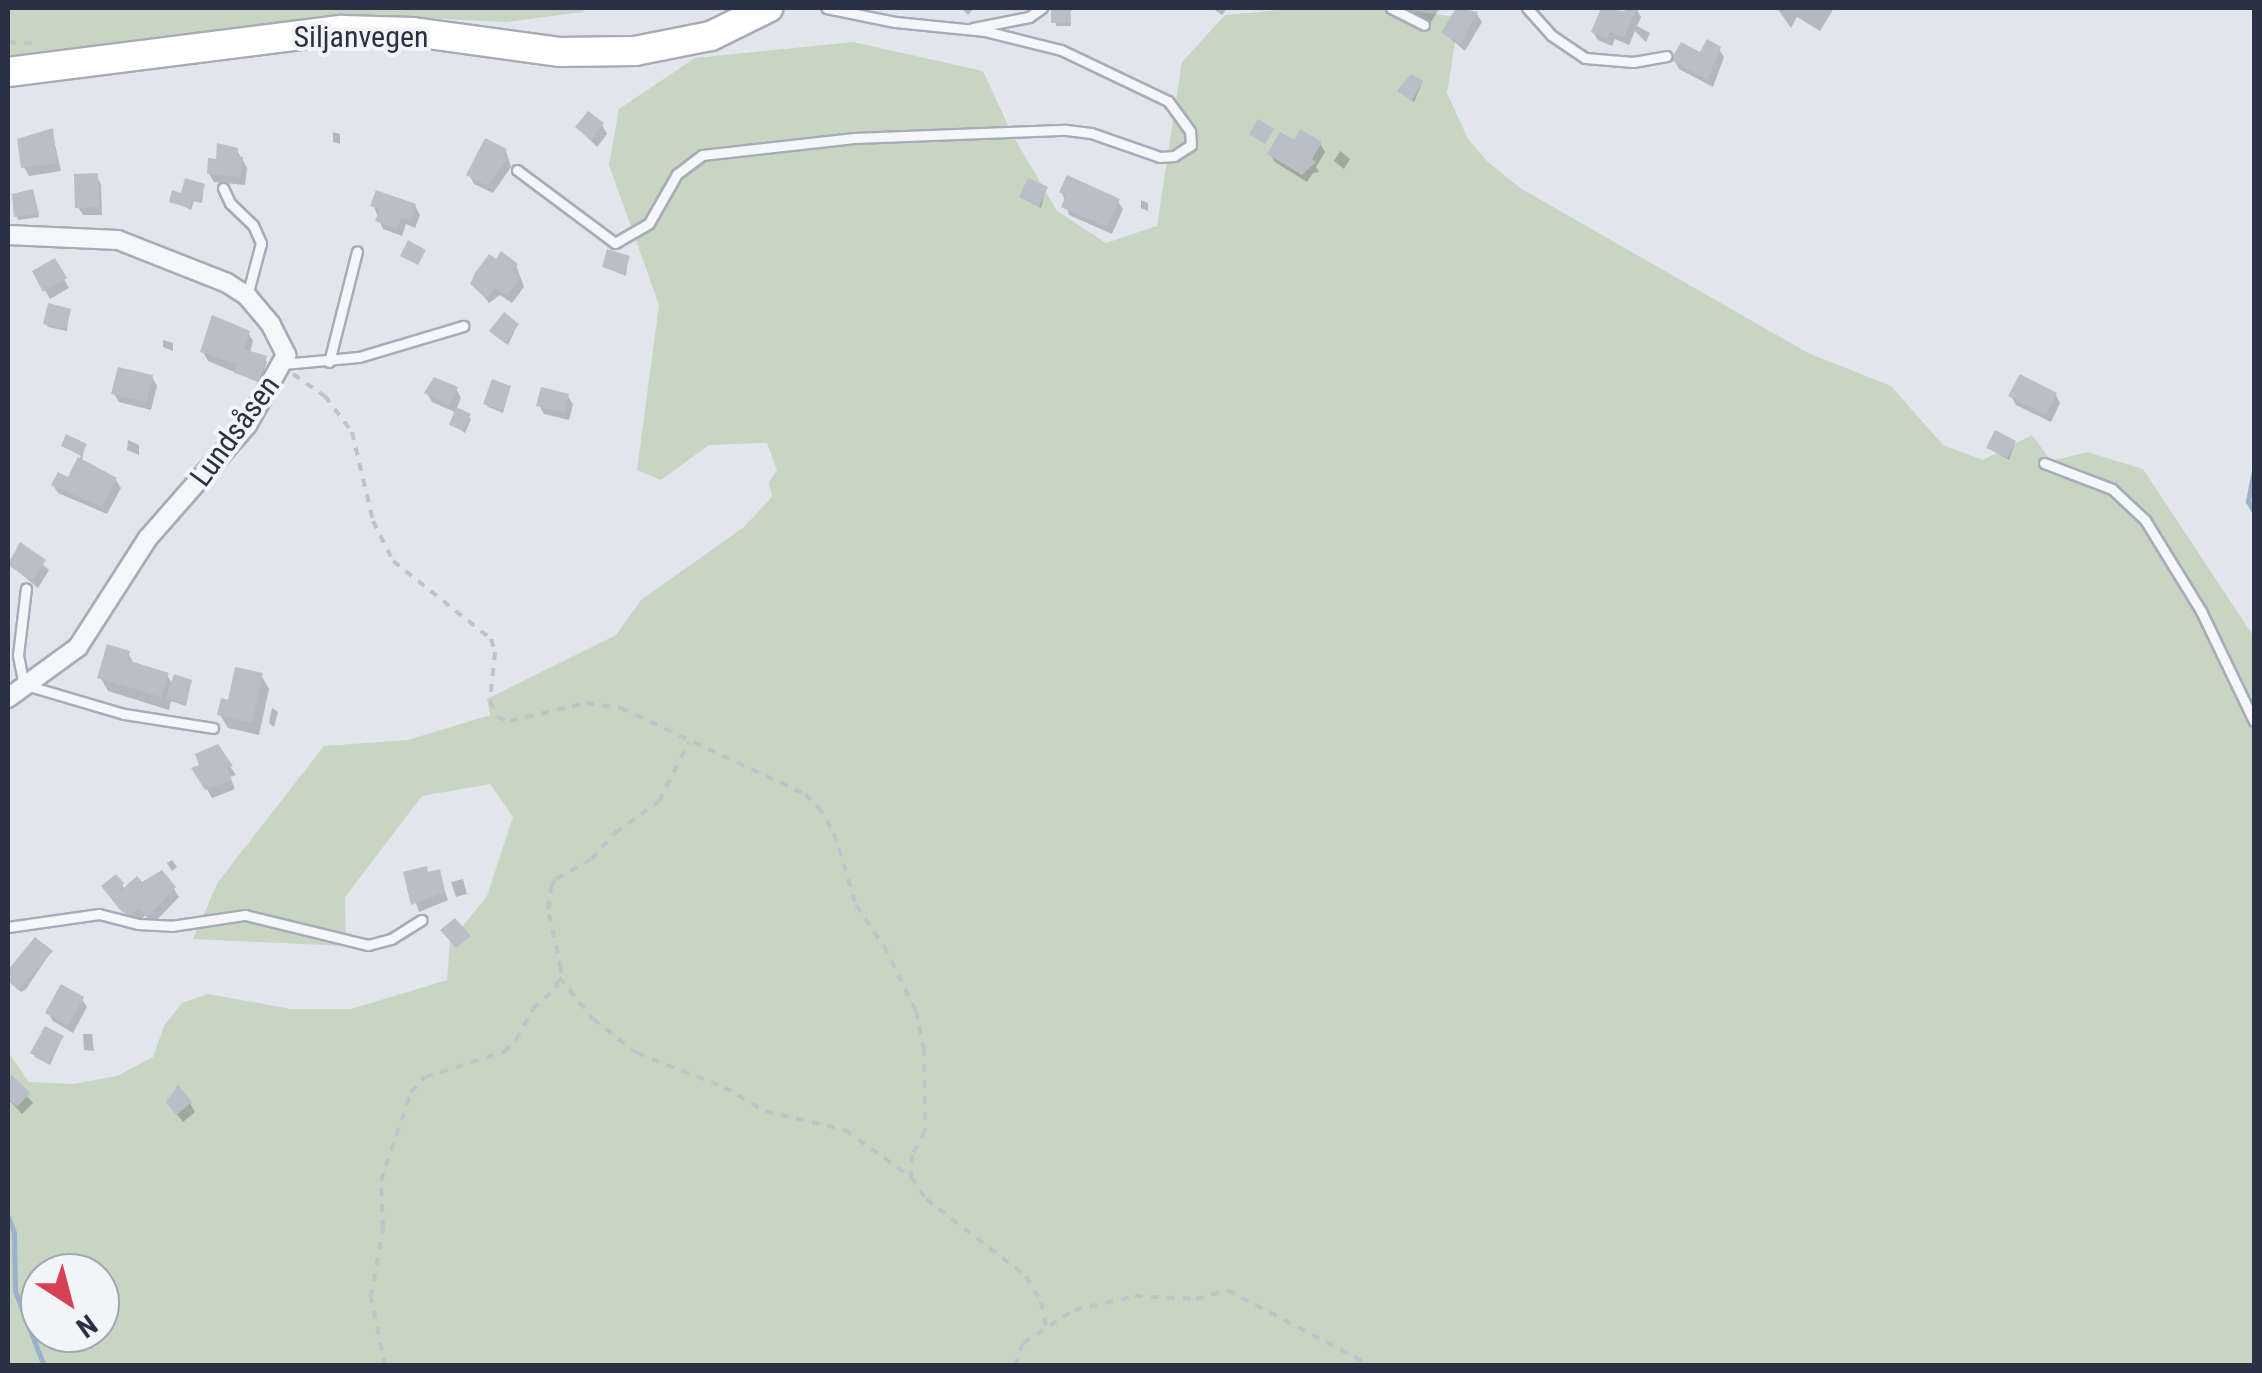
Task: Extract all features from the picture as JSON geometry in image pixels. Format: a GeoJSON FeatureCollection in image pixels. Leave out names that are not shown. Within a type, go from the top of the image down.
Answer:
{"type":"FeatureCollection","features":[{"type":"Feature","properties":{"kind":"main road","name":"Siljanvegen"},"geometry":{"type":"LineString","coordinates":[[8,72],[342,30],[414,32],[559,52],[635,52],[711,36],[768,8]]}},
{"type":"Feature","properties":{"kind":"street","name":"Lundsåsen"},"geometry":{"type":"LineString","coordinates":[[8,235],[118,240],[227,283],[247,296],[284,347],[283,364],[247,425],[148,538],[78,647],[20,691]]}},
{"type":"Feature","properties":{"kind":"lane"},"geometry":{"type":"LineString","coordinates":[[517,170],[615,243],[649,223],[676,174],[688,164],[720,152],[854,138],[1066,130],[1091,133],[1160,157],[1174,156],[1191,145],[1183,120],[1151,90],[1060,50],[970,29],[895,22],[826,8]]}},
{"type":"Feature","properties":{"kind":"lane"},"geometry":{"type":"LineString","coordinates":[[970,29],[1029,16],[1042,8]]}},
{"type":"Feature","properties":{"kind":"lane"},"geometry":{"type":"LineString","coordinates":[[1391,8],[1424,25]]}},
{"type":"Feature","properties":{"kind":"lane"},"geometry":{"type":"LineString","coordinates":[[1527,8],[1552,35],[1585,58],[1634,62],[1666,56]]}},
{"type":"Feature","properties":{"kind":"lane"},"geometry":{"type":"LineString","coordinates":[[223,188],[230,203],[253,225],[261,243],[247,296]]}},
{"type":"Feature","properties":{"kind":"lane"},"geometry":{"type":"LineString","coordinates":[[329,362],[357,251]]}},
{"type":"Feature","properties":{"kind":"lane"},"geometry":{"type":"LineString","coordinates":[[283,364],[329,362],[462,326]]}},
{"type":"Feature","properties":{"kind":"lane"},"geometry":{"type":"LineString","coordinates":[[2044,463],[2112,489],[2145,520],[2201,611],[2254,722]]}},
{"type":"Feature","properties":{"kind":"lane"},"geometry":{"type":"LineString","coordinates":[[26,588],[18,655],[20,691],[124,714],[214,728]]}},
{"type":"Feature","properties":{"kind":"lane"},"geometry":{"type":"LineString","coordinates":[[8,927],[99,914],[138,924],[170,926],[244,915],[368,945],[391,939],[420,920]]}},
{"type":"Feature","properties":{"kind":"path"},"geometry":{"type":"LineString","coordinates":[[283,364],[300,383],[326,396],[352,432],[373,521],[393,561],[492,639],[495,652],[490,701],[497,717],[510,721],[586,702],[621,708],[660,723],[688,742],[804,794],[828,820],[856,905],[884,946],[916,1011],[924,1048],[925,1131],[912,1155],[911,1177]]}},
{"type":"Feature","properties":{"kind":"path"},"geometry":{"type":"LineString","coordinates":[[385,1366],[371,1297],[382,1228],[380,1181],[411,1092],[434,1073],[504,1052],[516,1040],[534,1009],[556,988],[561,969],[548,909],[551,886],[556,879],[591,860],[614,833],[659,801],[688,742]]}},
{"type":"Feature","properties":{"kind":"path"},"geometry":{"type":"LineString","coordinates":[[559,977],[593,1019],[638,1053],[724,1087],[765,1111],[845,1130],[911,1177],[926,1199],[1026,1276],[1041,1302],[1046,1326]]}},
{"type":"Feature","properties":{"kind":"path"},"geometry":{"type":"LineString","coordinates":[[1015,1366],[1023,1344],[1074,1310],[1134,1296],[1196,1299],[1227,1290],[1372,1366]]}},
{"type":"Feature","properties":{"kind":"green space"},"geometry":{"type":"Polygon","coordinates":[[[8,8],[584,8],[583,12],[507,22],[360,15],[171,39],[8,84],[8,8]]]}},
{"type":"Feature","properties":{"kind":"green space"},"geometry":{"type":"Polygon","coordinates":[[[1301,8],[1385,8],[1459,17],[1447,93],[1468,139],[1520,188],[1808,353],[1891,386],[1943,445],[1983,460],[2032,435],[2051,461],[2087,452],[2143,469],[2254,637],[2254,1365],[8,1365],[8,1052],[29,1082],[73,1084],[117,1076],[153,1057],[164,1026],[182,1003],[208,994],[291,1009],[351,1009],[447,980],[450,942],[487,896],[513,817],[490,784],[422,796],[345,897],[346,946],[193,939],[218,882],[324,746],[408,740],[490,715],[487,699],[616,635],[641,600],[744,527],[772,497],[769,482],[777,470],[767,443],[709,445],[661,480],[637,470],[659,305],[609,165],[619,109],[695,58],[853,42],[983,71],[1012,134],[1057,211],[1106,243],[1157,226],[1182,62],[1225,15],[1301,8]]]}},
{"type":"Feature","properties":{"kind":"building"},"geometry":{"type":"Polygon","coordinates":[[[1051,8],[1071,8],[1070,23],[1051,23],[1051,8]]]}},
{"type":"Feature","properties":{"kind":"building"},"geometry":{"type":"Polygon","coordinates":[[[1456,8],[1478,12],[1460,44],[1441,33],[1456,8]]]}},
{"type":"Feature","properties":{"kind":"building"},"geometry":{"type":"Polygon","coordinates":[[[1601,8],[1637,8],[1624,38],[1610,32],[1607,39],[1591,32],[1601,8]]]}},
{"type":"Feature","properties":{"kind":"building"},"geometry":{"type":"Polygon","coordinates":[[[1707,39],[1721,47],[1708,80],[1671,60],[1681,42],[1700,52],[1707,39]]]}},
{"type":"Feature","properties":{"kind":"building"},"geometry":{"type":"Polygon","coordinates":[[[1411,74],[1423,81],[1412,101],[1397,91],[1411,74]]]}},
{"type":"Feature","properties":{"kind":"building"},"geometry":{"type":"Polygon","coordinates":[[[588,111],[604,123],[591,140],[575,127],[588,111]]]}},
{"type":"Feature","properties":{"kind":"building"},"geometry":{"type":"Polygon","coordinates":[[[1258,119],[1274,129],[1265,144],[1249,134],[1258,119]]]}},
{"type":"Feature","properties":{"kind":"building"},"geometry":{"type":"Polygon","coordinates":[[[53,128],[57,163],[21,168],[17,139],[53,128]]]}},
{"type":"Feature","properties":{"kind":"building"},"geometry":{"type":"Polygon","coordinates":[[[1300,129],[1322,142],[1312,159],[1316,162],[1302,175],[1267,154],[1280,132],[1294,140],[1300,129]]]}},
{"type":"Feature","properties":{"kind":"building"},"geometry":{"type":"Polygon","coordinates":[[[485,138],[507,149],[504,155],[508,157],[488,186],[466,175],[485,138]]]}},
{"type":"Feature","properties":{"kind":"building"},"geometry":{"type":"Polygon","coordinates":[[[217,143],[238,148],[238,156],[243,157],[241,177],[207,174],[208,158],[216,159],[217,143]]]}},
{"type":"Feature","properties":{"kind":"building"},"geometry":{"type":"Polygon","coordinates":[[[98,173],[99,207],[75,208],[74,174],[98,173]]]}},
{"type":"Feature","properties":{"kind":"building"},"geometry":{"type":"Polygon","coordinates":[[[1067,175],[1120,199],[1107,227],[1061,207],[1066,196],[1059,192],[1067,175]]]}},
{"type":"Feature","properties":{"kind":"building"},"geometry":{"type":"Polygon","coordinates":[[[185,178],[205,184],[200,201],[192,199],[190,208],[169,202],[172,190],[181,193],[185,178]]]}},
{"type":"Feature","properties":{"kind":"building"},"geometry":{"type":"Polygon","coordinates":[[[1028,178],[1048,187],[1039,207],[1019,197],[1028,178]]]}},
{"type":"Feature","properties":{"kind":"building"},"geometry":{"type":"Polygon","coordinates":[[[33,189],[39,214],[14,217],[12,194],[33,189]]]}},
{"type":"Feature","properties":{"kind":"building"},"geometry":{"type":"Polygon","coordinates":[[[376,190],[416,204],[411,220],[401,217],[397,229],[375,221],[380,209],[370,206],[376,190]]]}},
{"type":"Feature","properties":{"kind":"building"},"geometry":{"type":"Polygon","coordinates":[[[408,240],[426,250],[418,265],[400,256],[408,240]]]}},
{"type":"Feature","properties":{"kind":"building"},"geometry":{"type":"Polygon","coordinates":[[[607,249],[630,256],[624,274],[602,267],[607,249]]]}},
{"type":"Feature","properties":{"kind":"building"},"geometry":{"type":"Polygon","coordinates":[[[501,251],[518,264],[512,271],[521,277],[507,296],[495,288],[488,297],[482,295],[470,284],[489,254],[496,259],[501,251]]]}},
{"type":"Feature","properties":{"kind":"building"},"geometry":{"type":"Polygon","coordinates":[[[55,258],[67,278],[43,292],[32,271],[55,258]]]}},
{"type":"Feature","properties":{"kind":"building"},"geometry":{"type":"Polygon","coordinates":[[[48,303],[71,309],[66,329],[43,324],[48,303]]]}},
{"type":"Feature","properties":{"kind":"building"},"geometry":{"type":"Polygon","coordinates":[[[504,312],[519,324],[505,343],[489,331],[504,312]]]}},
{"type":"Feature","properties":{"kind":"building"},"geometry":{"type":"Polygon","coordinates":[[[212,315],[250,331],[244,349],[267,356],[259,381],[234,373],[237,364],[200,352],[212,315]]]}},
{"type":"Feature","properties":{"kind":"building"},"geometry":{"type":"Polygon","coordinates":[[[118,367],[153,375],[147,402],[111,394],[118,367]]]}},
{"type":"Feature","properties":{"kind":"building"},"geometry":{"type":"Polygon","coordinates":[[[2020,374],[2057,393],[2046,415],[2008,396],[2020,374]]]}},
{"type":"Feature","properties":{"kind":"building"},"geometry":{"type":"Polygon","coordinates":[[[434,377],[458,387],[450,405],[424,393],[434,377]]]}},
{"type":"Feature","properties":{"kind":"building"},"geometry":{"type":"Polygon","coordinates":[[[492,379],[511,386],[502,411],[483,404],[492,379]]]}},
{"type":"Feature","properties":{"kind":"building"},"geometry":{"type":"Polygon","coordinates":[[[541,387],[569,394],[564,413],[536,406],[541,387]]]}},
{"type":"Feature","properties":{"kind":"building"},"geometry":{"type":"Polygon","coordinates":[[[456,407],[471,414],[463,431],[449,425],[456,407]]]}},
{"type":"Feature","properties":{"kind":"building"},"geometry":{"type":"Polygon","coordinates":[[[1995,430],[2016,441],[2008,458],[1986,448],[1995,430]]]}},
{"type":"Feature","properties":{"kind":"building"},"geometry":{"type":"Polygon","coordinates":[[[66,434],[87,444],[81,455],[61,446],[66,434]]]}},
{"type":"Feature","properties":{"kind":"building"},"geometry":{"type":"Polygon","coordinates":[[[78,457],[117,478],[102,507],[51,485],[58,472],[68,477],[78,457]]]}},
{"type":"Feature","properties":{"kind":"building"},"geometry":{"type":"Polygon","coordinates":[[[20,542],[46,560],[32,581],[8,565],[20,542]]]}},
{"type":"Feature","properties":{"kind":"building"},"geometry":{"type":"Polygon","coordinates":[[[107,644],[130,651],[127,660],[169,673],[161,697],[97,678],[107,644]]]}},
{"type":"Feature","properties":{"kind":"building"},"geometry":{"type":"Polygon","coordinates":[[[235,667],[263,673],[252,723],[217,715],[221,698],[228,700],[235,667]]]}},
{"type":"Feature","properties":{"kind":"building"},"geometry":{"type":"Polygon","coordinates":[[[174,674],[192,680],[185,704],[166,698],[174,674]]]}},
{"type":"Feature","properties":{"kind":"building"},"geometry":{"type":"Polygon","coordinates":[[[218,744],[233,766],[227,768],[232,780],[205,790],[191,768],[199,765],[195,754],[218,744]]]}},
{"type":"Feature","properties":{"kind":"building"},"geometry":{"type":"Polygon","coordinates":[[[427,866],[428,872],[440,869],[445,892],[411,905],[403,872],[427,866]]]}},
{"type":"Feature","properties":{"kind":"building"},"geometry":{"type":"Polygon","coordinates":[[[162,870],[176,887],[147,918],[139,908],[130,916],[121,911],[101,886],[116,874],[124,883],[119,892],[137,876],[142,882],[162,870]]]}},
{"type":"Feature","properties":{"kind":"building"},"geometry":{"type":"Polygon","coordinates":[[[455,918],[471,936],[456,948],[440,930],[455,918]]]}},
{"type":"Feature","properties":{"kind":"building"},"geometry":{"type":"Polygon","coordinates":[[[35,937],[53,951],[18,990],[8,981],[12,976],[8,970],[35,937]]]}},
{"type":"Feature","properties":{"kind":"building"},"geometry":{"type":"Polygon","coordinates":[[[61,984],[84,997],[68,1026],[45,1013],[61,984]]]}},
{"type":"Feature","properties":{"kind":"building"},"geometry":{"type":"Polygon","coordinates":[[[45,1026],[64,1036],[48,1064],[30,1053],[45,1026]]]}},
{"type":"Feature","properties":{"kind":"building"},"geometry":{"type":"Polygon","coordinates":[[[12,1075],[30,1093],[17,1107],[8,1098],[8,1080],[12,1075]]]}},
{"type":"Feature","properties":{"kind":"building"},"geometry":{"type":"Polygon","coordinates":[[[178,1085],[192,1102],[176,1115],[166,1102],[178,1085]]]}},
{"type":"Feature","properties":{"kind":"waterway"},"geometry":{"type":"LineString","coordinates":[[2254,470],[2248,501],[2254,512]]}},
{"type":"Feature","properties":{"kind":"waterway"},"geometry":{"type":"LineString","coordinates":[[8,1217],[14,1233],[15,1291],[44,1366]]}}]}
